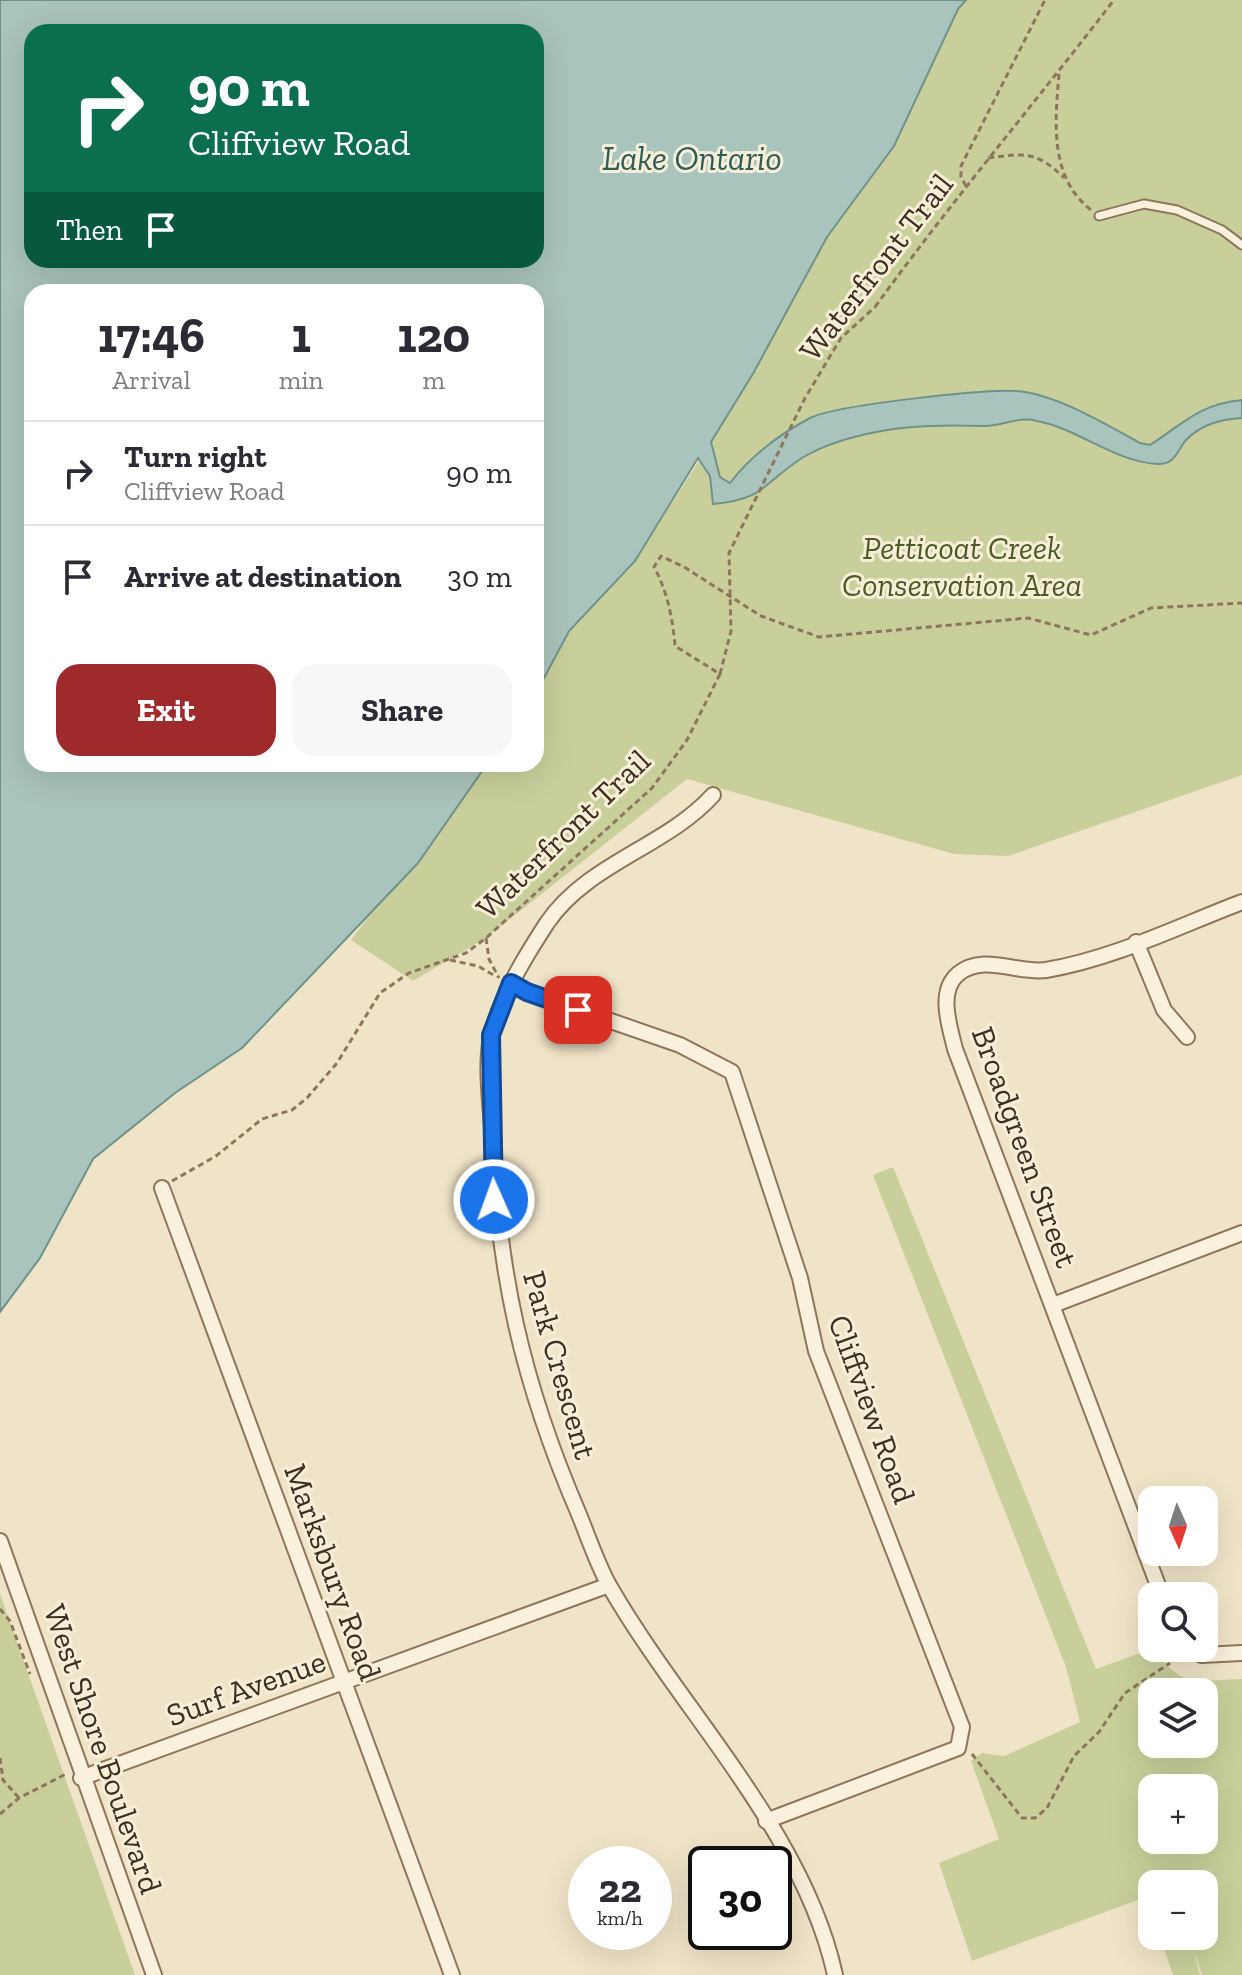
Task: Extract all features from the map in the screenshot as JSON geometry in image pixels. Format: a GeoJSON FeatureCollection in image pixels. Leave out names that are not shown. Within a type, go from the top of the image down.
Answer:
{"type":"FeatureCollection","features":[{"type":"Feature","properties":{"kind":"street","name":"Park Crescent"},"geometry":{"type":"LineString","coordinates":[[713,795],[692,819],[599,872],[550,919],[511,983],[491,1035],[494,1200],[501,1257],[517,1338],[545,1436],[609,1585],[766,1821],[809,1897],[829,1947],[835,1975]]}},
{"type":"Feature","properties":{"kind":"street","name":"Broadgreen Street"},"geometry":{"type":"LineString","coordinates":[[1157,1582],[955,1049],[945,1003],[956,976],[980,963],[1035,972],[1073,965],[1242,902]]}},
{"type":"Feature","properties":{"kind":"street"},"geometry":{"type":"LineString","coordinates":[[1136,942],[1164,1010],[1187,1037]]}},
{"type":"Feature","properties":{"kind":"street","name":"Cliffview Road"},"geometry":{"type":"LineString","coordinates":[[511,983],[527,992],[680,1045],[732,1072],[792,1250],[816,1351],[962,1727],[958,1748]]}},
{"type":"Feature","properties":{"kind":"street","name":"Marksbury Road"},"geometry":{"type":"LineString","coordinates":[[162,1188],[452,1975]]}},
{"type":"Feature","properties":{"kind":"street"},"geometry":{"type":"LineString","coordinates":[[1053,1305],[1242,1233]]}},
{"type":"Feature","properties":{"kind":"street","name":"West Shore Boulevard"},"geometry":{"type":"LineString","coordinates":[[1,1546],[154,1975]]}},
{"type":"Feature","properties":{"kind":"street","name":"Surf Avenue"},"geometry":{"type":"LineString","coordinates":[[80,1773],[344,1683],[609,1585]]}},
{"type":"Feature","properties":{"kind":"street"},"geometry":{"type":"LineString","coordinates":[[1218,1654],[1242,1653]]}},
{"type":"Feature","properties":{"kind":"street"},"geometry":{"type":"LineString","coordinates":[[766,1821],[958,1748]]}},
{"type":"Feature","properties":{"kind":"lane"},"geometry":{"type":"LineString","coordinates":[[1099,216],[1144,204],[1177,210],[1222,230],[1242,245]]}},
{"type":"Feature","properties":{"kind":"path"},"geometry":{"type":"LineString","coordinates":[[966,186],[961,177],[961,166],[1045,0]]}},
{"type":"Feature","properties":{"kind":"path","name":"Waterfront Trail"},"geometry":{"type":"LineString","coordinates":[[162,1188],[182,1173],[216,1156],[262,1119],[292,1110],[307,1098],[337,1063],[380,993],[428,963],[449,960],[486,938],[652,788],[687,740],[720,674],[731,631],[729,553],[805,398],[841,338],[875,307],[966,186],[1059,74],[1114,0]]}},
{"type":"Feature","properties":{"kind":"path"},"geometry":{"type":"LineString","coordinates":[[1059,74],[1055,123],[1065,178]]}},
{"type":"Feature","properties":{"kind":"path"},"geometry":{"type":"LineString","coordinates":[[988,158],[1033,155],[1047,161],[1065,178],[1076,198],[1099,216]]}},
{"type":"Feature","properties":{"kind":"path"},"geometry":{"type":"LineString","coordinates":[[720,674],[675,646],[674,628],[667,610],[667,589],[654,567],[661,556],[684,567],[761,616],[819,637],[1028,618],[1091,635],[1151,608],[1242,603]]}},
{"type":"Feature","properties":{"kind":"path"},"geometry":{"type":"LineString","coordinates":[[486,938],[495,976]]}},
{"type":"Feature","properties":{"kind":"path"},"geometry":{"type":"LineString","coordinates":[[449,960],[478,966],[511,983]]}},
{"type":"Feature","properties":{"kind":"path"},"geometry":{"type":"LineString","coordinates":[[958,1748],[971,1752],[1022,1818],[1035,1818],[1047,1808],[1074,1756],[1099,1732],[1125,1693],[1170,1663]]}},
{"type":"Feature","properties":{"kind":"path"},"geometry":{"type":"LineString","coordinates":[[0,1758],[3,1780],[19,1798]]}},
{"type":"Feature","properties":{"kind":"path"},"geometry":{"type":"LineString","coordinates":[[0,1814],[19,1798],[80,1773]]}},
{"type":"Feature","properties":{"kind":"green space","name":"Petticoat Creek Conservation Area"},"geometry":{"type":"Polygon","coordinates":[[[966,0],[1242,0],[1242,775],[1008,856],[954,854],[687,779],[486,938],[413,981],[351,940],[477,772],[544,772],[544,678],[569,631],[635,561],[711,442],[754,372],[827,237],[894,146],[958,9],[966,0]]]}},
{"type":"Feature","properties":{"kind":"green space"},"geometry":{"type":"Polygon","coordinates":[[[893,1167],[1096,1669],[1138,1654],[1138,1662],[1165,1662],[1185,1678],[1138,1678],[1138,1758],[1218,1758],[1218,1680],[1242,1679],[1242,1975],[1202,1975],[1193,1950],[1218,1950],[1218,1870],[1138,1870],[1138,1900],[972,1961],[939,1863],[999,1839],[971,1761],[982,1753],[1004,1756],[1080,1722],[1066,1667],[873,1175],[893,1167]]]}},
{"type":"Feature","properties":{"kind":"green space"},"geometry":{"type":"Polygon","coordinates":[[[0,1594],[135,1975],[0,1975],[0,1594]]]}},
{"type":"Feature","properties":{"kind":"green space"},"geometry":{"type":"Polygon","coordinates":[[[1165,1950],[1193,1950],[1200,1975],[1173,1975],[1165,1950]]]}},
{"type":"Feature","properties":{"kind":"water","name":"Lake Ontario"},"geometry":{"type":"Polygon","coordinates":[[[0,0],[966,0],[958,9],[894,146],[827,237],[754,372],[711,442],[720,477],[730,483],[766,447],[810,418],[849,408],[944,395],[999,391],[1031,393],[1047,397],[1140,443],[1150,445],[1203,410],[1227,402],[1242,400],[1242,418],[1205,426],[1187,439],[1172,460],[1163,464],[1141,462],[1052,425],[1030,420],[991,426],[930,426],[890,430],[847,439],[819,449],[754,494],[713,504],[710,476],[698,458],[635,561],[569,631],[544,678],[544,284],[24,284],[24,772],[481,772],[418,863],[242,1048],[175,1093],[93,1159],[40,1258],[0,1312],[0,0]]]}},
{"type":"Feature","properties":{"kind":"route"},"geometry":{"type":"LineString","coordinates":[[494,1200],[491,1035],[511,983],[578,1010]]}}]}
